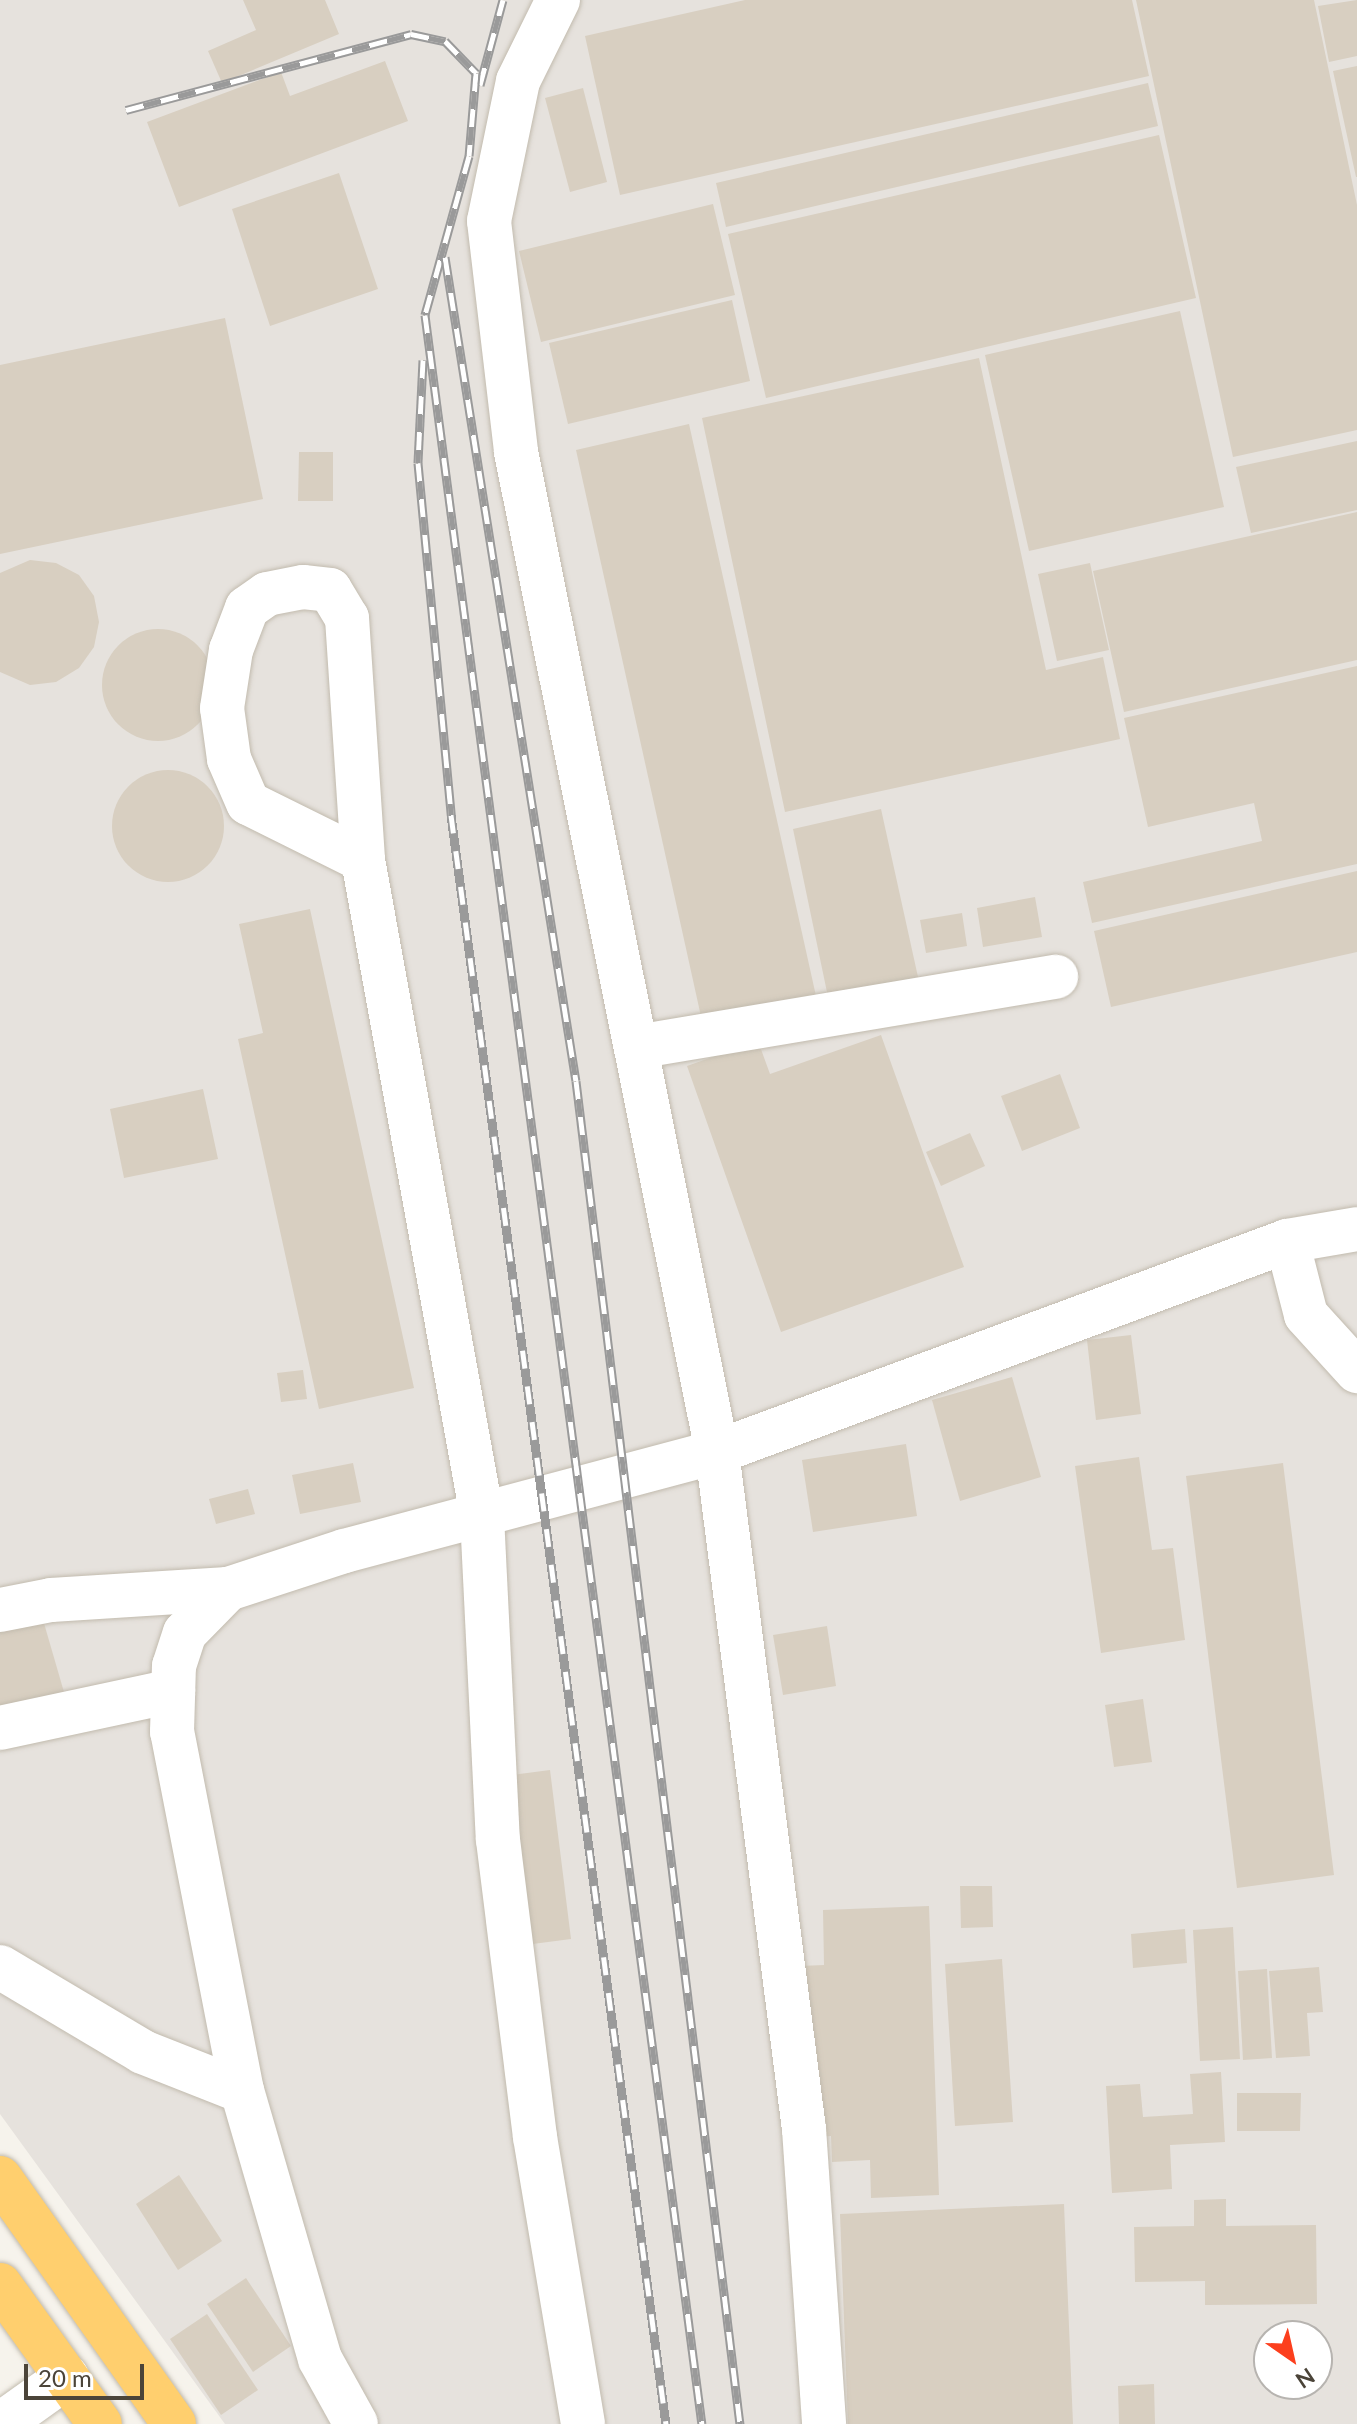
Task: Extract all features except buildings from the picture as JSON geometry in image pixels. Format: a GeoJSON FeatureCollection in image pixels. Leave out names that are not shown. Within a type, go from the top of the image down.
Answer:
{"type":"FeatureCollection","features":[{"type":"Feature","properties":{"kind":"highway"},"geometry":{"type":"LineString","coordinates":[[0,2178],[167,2421]]}},
{"type":"Feature","properties":{"kind":"highway"},"geometry":{"type":"LineString","coordinates":[[0,2285],[100,2424]]}},
{"type":"Feature","properties":{"kind":"lane"},"geometry":{"type":"LineString","coordinates":[[558,0],[518,81],[489,221],[516,452],[717,1452],[804,2129],[824,2424]]}},
{"type":"Feature","properties":{"kind":"lane"},"geometry":{"type":"LineString","coordinates":[[363,860],[248,803],[229,759],[222,708],[231,650],[247,608],[267,594],[303,587],[330,590],[347,618],[363,860],[482,1516],[498,1840],[535,2137],[583,2424]]}},
{"type":"Feature","properties":{"kind":"lane"},"geometry":{"type":"LineString","coordinates":[[636,1047],[1056,977]]}},
{"type":"Feature","properties":{"kind":"lane"},"geometry":{"type":"LineString","coordinates":[[0,1610],[51,1600],[228,1589],[717,1452],[1287,1241],[1357,1229]]}},
{"type":"Feature","properties":{"kind":"lane"},"geometry":{"type":"LineString","coordinates":[[1287,1241],[1306,1315],[1357,1371]]}},
{"type":"Feature","properties":{"kind":"lane"},"geometry":{"type":"LineString","coordinates":[[228,1589],[185,1633],[173,1691],[172,1732],[242,2091],[320,2359],[356,2424]]}},
{"type":"Feature","properties":{"kind":"lane"},"geometry":{"type":"LineString","coordinates":[[0,1728],[173,1691]]}},
{"type":"Feature","properties":{"kind":"lane"},"geometry":{"type":"LineString","coordinates":[[0,1967],[143,2052],[242,2091]]}},
{"type":"Feature","properties":{"kind":"lane"},"geometry":{"type":"LineString","coordinates":[[1,2424],[67,2377]]}},
{"type":"Feature","properties":{"kind":"shaded area"},"geometry":{"type":"Polygon","coordinates":[[[0,0],[1357,0],[1357,2424],[225,2424],[0,2114],[0,0]]]}},
{"type":"Feature","properties":{"kind":"railway"},"geometry":{"type":"LineString","coordinates":[[480,85],[503,0]]}},
{"type":"Feature","properties":{"kind":"railway"},"geometry":{"type":"LineString","coordinates":[[126,110],[411,34],[445,41],[476,73],[469,156],[425,315],[702,2424]]}},
{"type":"Feature","properties":{"kind":"railway"},"geometry":{"type":"LineString","coordinates":[[445,257],[576,1081],[740,2424]]}},
{"type":"Feature","properties":{"kind":"railway"},"geometry":{"type":"LineString","coordinates":[[423,360],[418,463],[451,815],[666,2424]]}}]}
